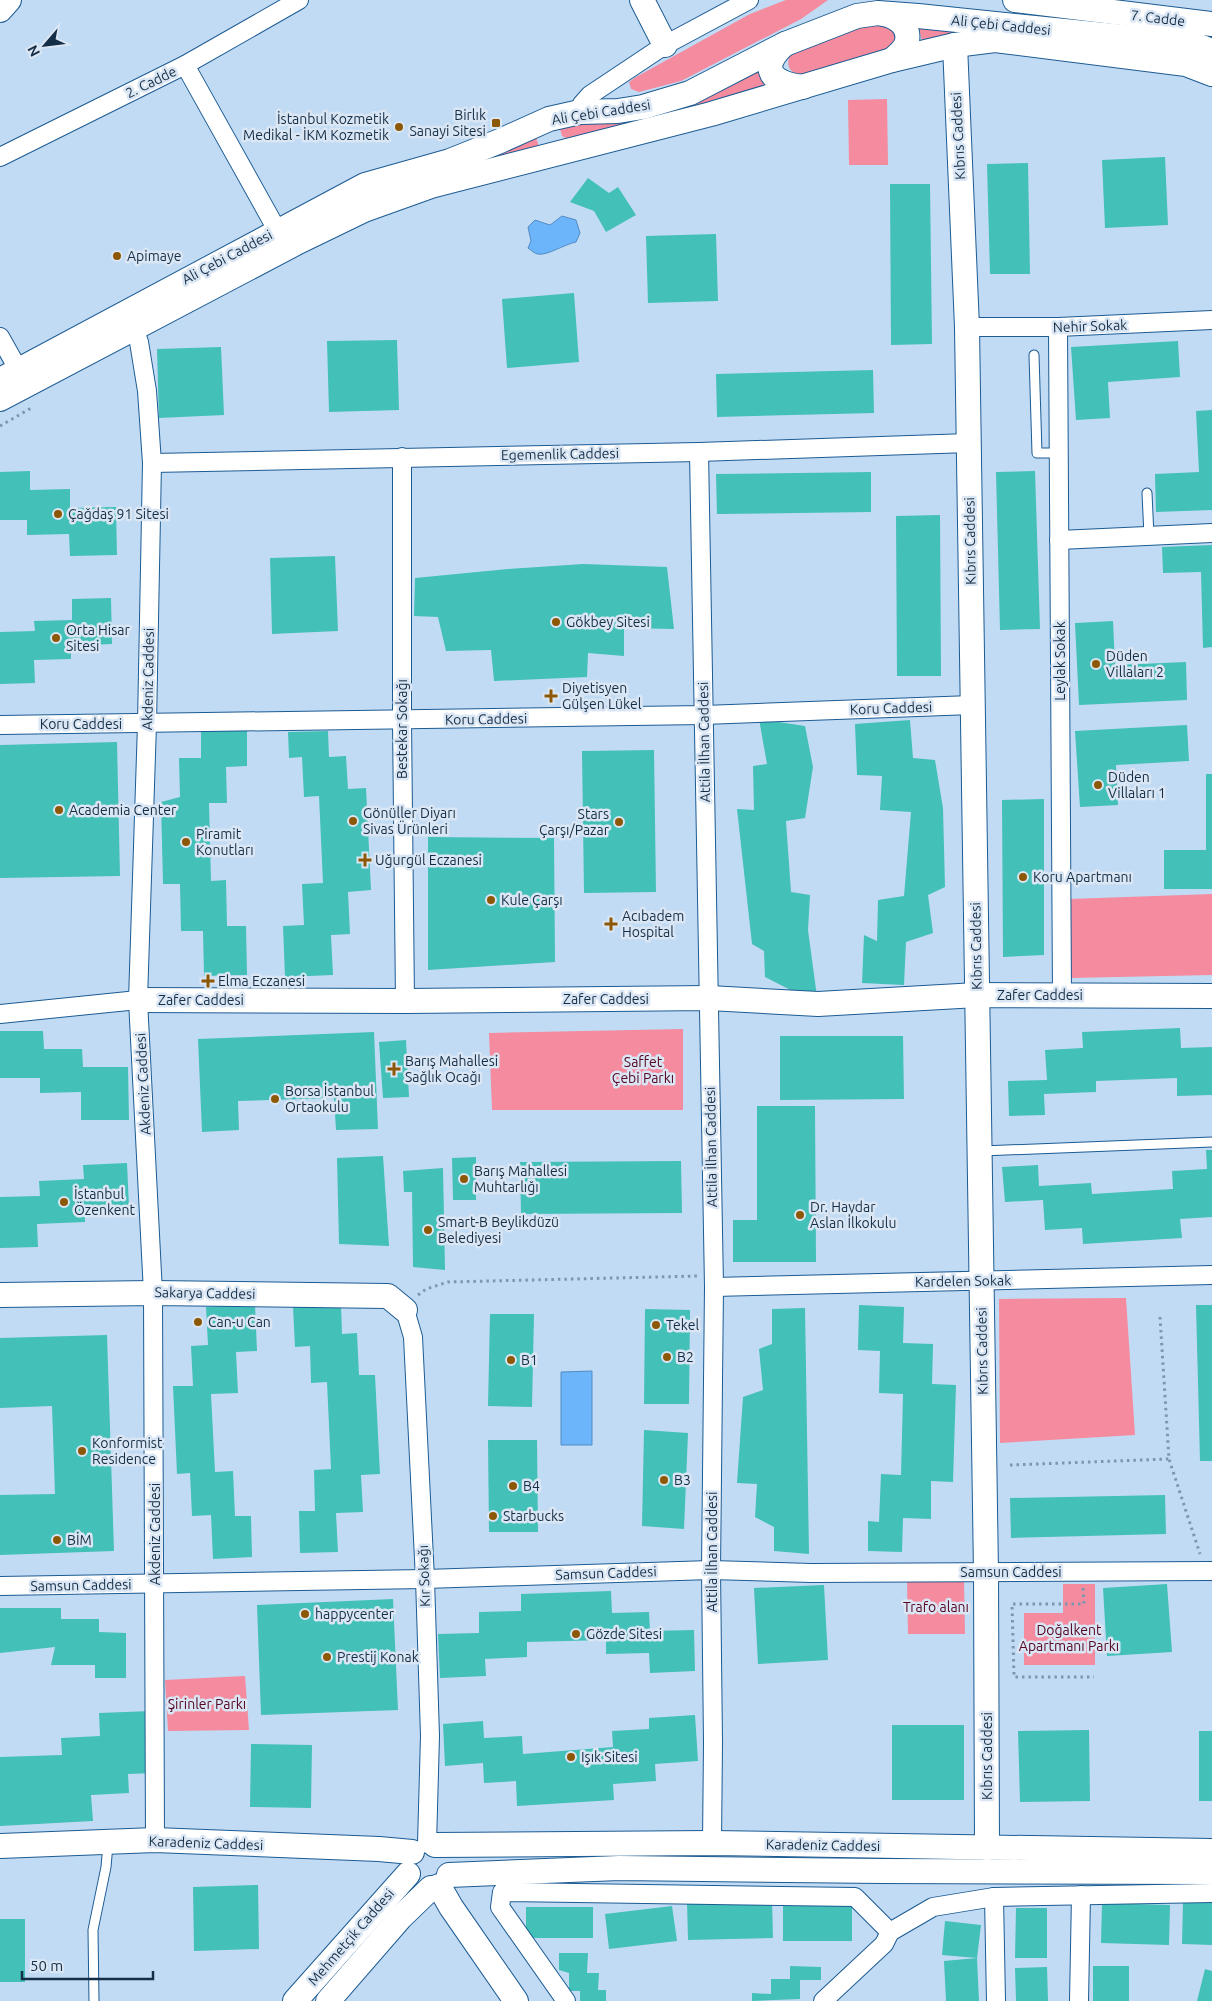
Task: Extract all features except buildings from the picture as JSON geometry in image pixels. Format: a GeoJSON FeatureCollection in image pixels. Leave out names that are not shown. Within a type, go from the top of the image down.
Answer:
{"type":"FeatureCollection","features":[{"type":"Feature","properties":{"kind":"main road"},"geometry":{"type":"LineString","coordinates":[[0,10],[9,0]]}},
{"type":"Feature","properties":{"kind":"main road"},"geometry":{"type":"LineString","coordinates":[[642,0],[665,45]]}},
{"type":"Feature","properties":{"kind":"main road","name":"7. Cadde"},"geometry":{"type":"LineString","coordinates":[[1015,0],[1212,24]]}},
{"type":"Feature","properties":{"kind":"main road"},"geometry":{"type":"LineString","coordinates":[[878,13],[891,15],[899,19],[905,28],[907,41],[892,60]]}},
{"type":"Feature","properties":{"kind":"main road","name":"Ali Çebi Caddesi"},"geometry":{"type":"LineString","coordinates":[[9,374],[277,230],[365,185],[450,161],[549,119],[580,112],[618,112],[643,107],[690,93],[785,44],[857,16],[878,13],[1163,41],[1199,46],[1212,51]]}},
{"type":"Feature","properties":{"kind":"main road","name":"Ali Çebi Caddesi"},"geometry":{"type":"LineString","coordinates":[[0,399],[298,242],[364,210],[430,186],[711,114],[892,60],[955,45],[995,40],[1186,64],[1212,74]]}},
{"type":"Feature","properties":{"kind":"main road"},"geometry":{"type":"LineString","coordinates":[[785,44],[774,54],[771,62],[772,73],[776,81],[788,86],[803,87]]}},
{"type":"Feature","properties":{"kind":"main road","name":"Kıbrıs Caddesi"},"geometry":{"type":"LineString","coordinates":[[955,45],[967,327],[986,1573],[987,1848]]}},
{"type":"Feature","properties":{"kind":"main road"},"geometry":{"type":"LineString","coordinates":[[549,119],[546,128],[547,138],[551,146],[560,153]]}},
{"type":"Feature","properties":{"kind":"main road","name":"Zafer Caddesi"},"geometry":{"type":"LineString","coordinates":[[138,1000],[709,998],[818,1004],[977,995],[1212,996]]}},
{"type":"Feature","properties":{"kind":"main road","name":"Sakarya Caddesi"},"geometry":{"type":"LineString","coordinates":[[0,1295],[153,1292],[388,1296],[404,1308]]}},
{"type":"Feature","properties":{"kind":"main road","name":"Karadeniz Caddesi"},"geometry":{"type":"LineString","coordinates":[[0,1846],[108,1844],[156,1840],[379,1849],[420,1854],[712,1843],[1212,1851]]}},
{"type":"Feature","properties":{"kind":"main road"},"geometry":{"type":"LineString","coordinates":[[440,1883],[417,1885],[420,1854],[446,1853],[450,1860],[440,1883],[451,1907],[516,2001]]}},
{"type":"Feature","properties":{"kind":"main road","name":"Mehmetçik Caddesi"},"geometry":{"type":"LineString","coordinates":[[295,2001],[420,1854]]}},
{"type":"Feature","properties":{"kind":"main road","name":"Karadeniz Caddesi"},"geometry":{"type":"LineString","coordinates":[[440,1883],[619,1868],[1212,1872]]}},
{"type":"Feature","properties":{"kind":"main road","name":"Mehmetçik Caddesi"},"geometry":{"type":"LineString","coordinates":[[328,2001],[401,1917],[440,1883]]}},
{"type":"Feature","properties":{"kind":"street","name":"2. Cadde"},"geometry":{"type":"LineString","coordinates":[[0,157],[185,65],[299,0]]}},
{"type":"Feature","properties":{"kind":"street"},"geometry":{"type":"LineString","coordinates":[[580,112],[582,104],[590,95],[665,45],[749,0]]}},
{"type":"Feature","properties":{"kind":"street"},"geometry":{"type":"LineString","coordinates":[[185,65],[277,230]]}},
{"type":"Feature","properties":{"kind":"street","name":"Nehir Sokak"},"geometry":{"type":"LineString","coordinates":[[967,327],[1058,327],[1212,320]]}},
{"type":"Feature","properties":{"kind":"street","name":"Leylak Sokak"},"geometry":{"type":"LineString","coordinates":[[1058,327],[1062,995]]}},
{"type":"Feature","properties":{"kind":"street","name":"Akdeniz Caddesi"},"geometry":{"type":"LineString","coordinates":[[134,329],[139,342],[147,391],[152,464],[147,724],[138,1000],[153,1292],[156,1840]]}},
{"type":"Feature","properties":{"kind":"street"},"geometry":{"type":"LineString","coordinates":[[0,337],[9,374]]}},
{"type":"Feature","properties":{"kind":"street","name":"Egemenlik Caddesi"},"geometry":{"type":"LineString","coordinates":[[152,464],[402,457],[699,452],[969,442]]}},
{"type":"Feature","properties":{"kind":"street","name":"Attila İlhan Caddesi"},"geometry":{"type":"LineString","coordinates":[[699,452],[714,1281],[711,1570],[712,1843]]}},
{"type":"Feature","properties":{"kind":"street","name":"Bestekar Sokağı"},"geometry":{"type":"LineString","coordinates":[[402,457],[405,1000]]}},
{"type":"Feature","properties":{"kind":"street"},"geometry":{"type":"LineString","coordinates":[[1059,540],[1212,533]]}},
{"type":"Feature","properties":{"kind":"street","name":"Koru Caddesi"},"geometry":{"type":"LineString","coordinates":[[0,725],[402,721],[704,715],[972,705]]}},
{"type":"Feature","properties":{"kind":"street","name":"Zafer Caddesi"},"geometry":{"type":"LineString","coordinates":[[0,1014],[138,1000]]}},
{"type":"Feature","properties":{"kind":"street","name":"Kardelen Sokak"},"geometry":{"type":"LineString","coordinates":[[714,1281],[981,1280],[1212,1275]]}},
{"type":"Feature","properties":{"kind":"street","name":"Kır Sokağı"},"geometry":{"type":"LineString","coordinates":[[404,1308],[414,1337],[430,1736],[420,1854]]}},
{"type":"Feature","properties":{"kind":"street","name":"Samsun Caddesi"},"geometry":{"type":"LineString","coordinates":[[0,1586],[425,1579],[711,1570],[811,1573],[1208,1571]]}},
{"type":"Feature","properties":{"kind":"street"},"geometry":{"type":"LineString","coordinates":[[566,2001],[500,1908],[502,1892],[855,1897],[890,1932]]}},
{"type":"Feature","properties":{"kind":"street"},"geometry":{"type":"LineString","coordinates":[[823,2001],[884,1944],[890,1932],[933,1907],[994,1897],[1212,1893]]}},
{"type":"Feature","properties":{"kind":"street"},"geometry":{"type":"LineString","coordinates":[[1079,2001],[1081,1895]]}},
{"type":"Feature","properties":{"kind":"street"},"geometry":{"type":"LineString","coordinates":[[994,1897],[996,2001]]}},
{"type":"Feature","properties":{"kind":"lane"},"geometry":{"type":"LineString","coordinates":[[1034,355],[1037,453],[1059,453]]}},
{"type":"Feature","properties":{"kind":"lane"},"geometry":{"type":"LineString","coordinates":[[1147,493],[1149,536]]}},
{"type":"Feature","properties":{"kind":"lane"},"geometry":{"type":"LineString","coordinates":[[979,1151],[1212,1142]]}},
{"type":"Feature","properties":{"kind":"lane"},"geometry":{"type":"LineString","coordinates":[[94,2001],[93,1930],[106,1867],[108,1844]]}},
{"type":"Feature","properties":{"kind":"path"},"geometry":{"type":"LineString","coordinates":[[0,426],[37,404]]}},
{"type":"Feature","properties":{"kind":"path"},"geometry":{"type":"LineString","coordinates":[[404,1308],[426,1289],[448,1282],[714,1281]]}},
{"type":"Feature","properties":{"kind":"path"},"geometry":{"type":"LineString","coordinates":[[1160,1317],[1169,1459],[1208,1571]]}},
{"type":"Feature","properties":{"kind":"path"},"geometry":{"type":"LineString","coordinates":[[1010,1465],[1169,1459]]}},
{"type":"Feature","properties":{"kind":"path"},"geometry":{"type":"LineString","coordinates":[[1083,1572],[1084,1604],[1012,1604],[1014,1677],[1094,1677]]}},
{"type":"Feature","properties":{"kind":"green space"},"geometry":{"type":"Polygon","coordinates":[[[786,0],[828,0],[801,19],[681,81],[639,92],[631,89],[629,82],[636,77],[750,14],[786,0]]]}},
{"type":"Feature","properties":{"kind":"green space"},"geometry":{"type":"Polygon","coordinates":[[[876,20],[895,29],[894,48],[800,75],[790,69],[788,60],[791,52],[876,20]]]}},
{"type":"Feature","properties":{"kind":"green space"},"geometry":{"type":"Polygon","coordinates":[[[918,26],[969,32],[923,44],[918,26]]]}},
{"type":"Feature","properties":{"kind":"green space"},"geometry":{"type":"Polygon","coordinates":[[[763,65],[772,83],[685,110],[568,139],[562,136],[560,129],[563,124],[763,65]]]}},
{"type":"Feature","properties":{"kind":"green space"},"geometry":{"type":"Polygon","coordinates":[[[887,99],[888,165],[849,165],[848,100],[887,99]]]}},
{"type":"Feature","properties":{"kind":"green space"},"geometry":{"type":"Polygon","coordinates":[[[536,137],[539,147],[457,170],[498,155],[536,137]]]}},
{"type":"Feature","properties":{"kind":"green space"},"geometry":{"type":"Polygon","coordinates":[[[1212,894],[1212,975],[1071,978],[1069,899],[1212,894]]]}},
{"type":"Feature","properties":{"kind":"green space","name":"Saffet Çebi Parkı"},"geometry":{"type":"Polygon","coordinates":[[[683,1029],[683,1110],[492,1110],[489,1033],[683,1029]]]}},
{"type":"Feature","properties":{"kind":"green space"},"geometry":{"type":"Polygon","coordinates":[[[1126,1298],[1135,1435],[1000,1443],[999,1299],[1126,1298]]]}},
{"type":"Feature","properties":{"kind":"green space","name":"Trafo alanı"},"geometry":{"type":"Polygon","coordinates":[[[964,1580],[965,1634],[908,1634],[907,1581],[964,1580]]]}},
{"type":"Feature","properties":{"kind":"green space","name":"Doğalkent Apartmanı Parkı"},"geometry":{"type":"Polygon","coordinates":[[[1063,1584],[1095,1584],[1095,1665],[1024,1665],[1024,1613],[1063,1613],[1063,1584]]]}},
{"type":"Feature","properties":{"kind":"green space","name":"Şirinler Parkı"},"geometry":{"type":"Polygon","coordinates":[[[245,1676],[249,1730],[168,1731],[165,1680],[245,1676]]]}},
{"type":"Feature","properties":{"kind":"water"},"geometry":{"type":"Polygon","coordinates":[[[562,216],[576,220],[580,233],[576,242],[542,254],[528,248],[531,241],[528,227],[535,220],[550,225],[562,216]]]}},
{"type":"Feature","properties":{"kind":"water"},"geometry":{"type":"Polygon","coordinates":[[[592,1371],[592,1445],[561,1445],[561,1372],[592,1371]]]}},
{"type":"Feature","properties":{"kind":"place","name":"Birlık Sanayi Sitesi"},"geometry":{"type":"Point","coordinates":[496,123]}},
{"type":"Feature","properties":{"kind":"place","name":"İstanbul Kozmetik Medikal - İKM Kozmetik"},"geometry":{"type":"Point","coordinates":[399,127]}},
{"type":"Feature","properties":{"kind":"place","name":"Apimaye"},"geometry":{"type":"Point","coordinates":[117,256]}},
{"type":"Feature","properties":{"kind":"place","name":"Çağdaş 91 Sitesi"},"geometry":{"type":"Point","coordinates":[58,514]}},
{"type":"Feature","properties":{"kind":"place","name":"Gökbey Sitesi"},"geometry":{"type":"Point","coordinates":[556,622]}},
{"type":"Feature","properties":{"kind":"place","name":"Orta Hisar Sitesi"},"geometry":{"type":"Point","coordinates":[56,638]}},
{"type":"Feature","properties":{"kind":"place","name":"Düden Villaları 2"},"geometry":{"type":"Point","coordinates":[1096,664]}},
{"type":"Feature","properties":{"kind":"place","name":"Diyetisyen Gülşen Lükel"},"geometry":{"type":"Point","coordinates":[551,696]}},
{"type":"Feature","properties":{"kind":"place","name":"Düden Villaları 1"},"geometry":{"type":"Point","coordinates":[1098,785]}},
{"type":"Feature","properties":{"kind":"place","name":"Academia Center"},"geometry":{"type":"Point","coordinates":[59,810]}},
{"type":"Feature","properties":{"kind":"place","name":"Gönüller Diyarı Sivas Ürünleri"},"geometry":{"type":"Point","coordinates":[353,821]}},
{"type":"Feature","properties":{"kind":"place","name":"Stars Çarşı/Pazar"},"geometry":{"type":"Point","coordinates":[619,822]}},
{"type":"Feature","properties":{"kind":"place","name":"Piramit Konutları"},"geometry":{"type":"Point","coordinates":[186,842]}},
{"type":"Feature","properties":{"kind":"place","name":"Uğurgül Eczanesi"},"geometry":{"type":"Point","coordinates":[365,860]}},
{"type":"Feature","properties":{"kind":"place","name":"Koru Apartmanı"},"geometry":{"type":"Point","coordinates":[1023,877]}},
{"type":"Feature","properties":{"kind":"place","name":"Kule Çarşı"},"geometry":{"type":"Point","coordinates":[491,900]}},
{"type":"Feature","properties":{"kind":"place","name":"Acıbadem Hospital"},"geometry":{"type":"Point","coordinates":[611,924]}},
{"type":"Feature","properties":{"kind":"place","name":"Elma Eczanesi"},"geometry":{"type":"Point","coordinates":[208,981]}},
{"type":"Feature","properties":{"kind":"place","name":"Barış Mahallesi Sağlık Ocağı"},"geometry":{"type":"Point","coordinates":[394,1069]}},
{"type":"Feature","properties":{"kind":"place","name":"Borsa İstanbul Ortaokulu"},"geometry":{"type":"Point","coordinates":[275,1099]}},
{"type":"Feature","properties":{"kind":"place","name":"Barış Mahallesi Muhtarlığı"},"geometry":{"type":"Point","coordinates":[464,1179]}},
{"type":"Feature","properties":{"kind":"place","name":"İstanbul Özenkent"},"geometry":{"type":"Point","coordinates":[64,1202]}},
{"type":"Feature","properties":{"kind":"place","name":"Dr. Haydar Aslan İlkokulu"},"geometry":{"type":"Point","coordinates":[800,1215]}},
{"type":"Feature","properties":{"kind":"place","name":"Smart-B Beylikdüzü Belediyesi"},"geometry":{"type":"Point","coordinates":[428,1230]}},
{"type":"Feature","properties":{"kind":"place","name":"Can-u Can"},"geometry":{"type":"Point","coordinates":[198,1322]}},
{"type":"Feature","properties":{"kind":"place","name":"Tekel"},"geometry":{"type":"Point","coordinates":[656,1325]}},
{"type":"Feature","properties":{"kind":"place","name":"B2"},"geometry":{"type":"Point","coordinates":[667,1357]}},
{"type":"Feature","properties":{"kind":"place","name":"B1"},"geometry":{"type":"Point","coordinates":[511,1360]}},
{"type":"Feature","properties":{"kind":"place","name":"Konformist Residence"},"geometry":{"type":"Point","coordinates":[82,1451]}},
{"type":"Feature","properties":{"kind":"place","name":"B3"},"geometry":{"type":"Point","coordinates":[664,1480]}},
{"type":"Feature","properties":{"kind":"place","name":"B4"},"geometry":{"type":"Point","coordinates":[513,1486]}},
{"type":"Feature","properties":{"kind":"place","name":"Starbucks"},"geometry":{"type":"Point","coordinates":[493,1516]}},
{"type":"Feature","properties":{"kind":"place","name":"BİM"},"geometry":{"type":"Point","coordinates":[57,1540]}},
{"type":"Feature","properties":{"kind":"place","name":"happycenter"},"geometry":{"type":"Point","coordinates":[305,1614]}},
{"type":"Feature","properties":{"kind":"place","name":"Gözde Sitesi"},"geometry":{"type":"Point","coordinates":[576,1634]}},
{"type":"Feature","properties":{"kind":"place","name":"Prestij Konak"},"geometry":{"type":"Point","coordinates":[327,1657]}},
{"type":"Feature","properties":{"kind":"place","name":"Işık Sitesi"},"geometry":{"type":"Point","coordinates":[571,1757]}}]}
